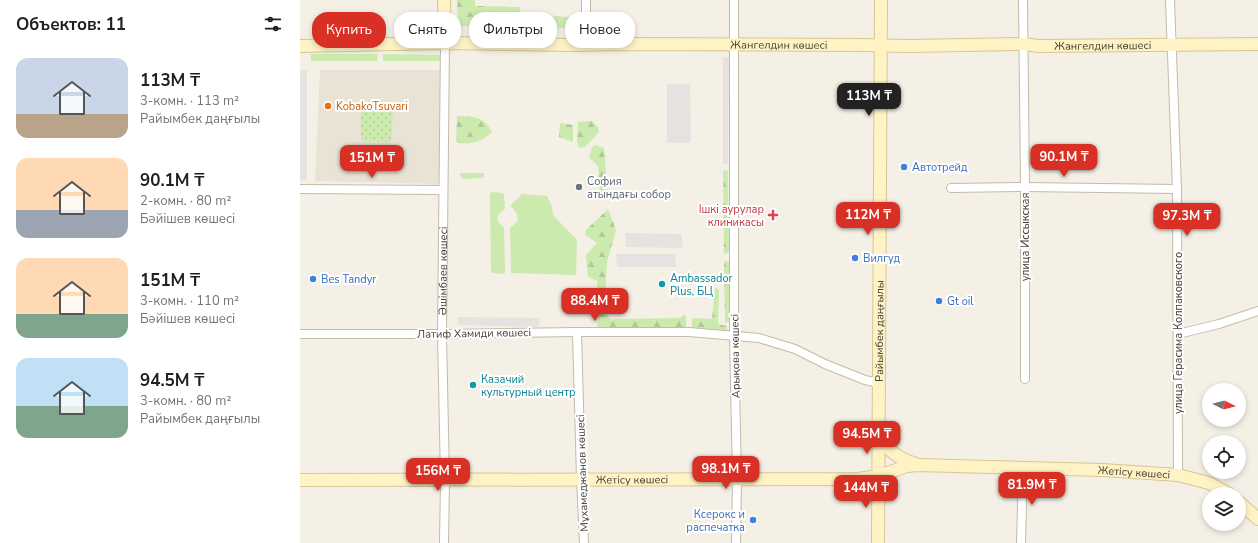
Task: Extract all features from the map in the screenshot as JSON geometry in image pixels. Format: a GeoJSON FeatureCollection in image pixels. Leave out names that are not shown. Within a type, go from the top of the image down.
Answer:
{"type":"FeatureCollection","features":[{"type":"Feature","properties":{"kind":"main road","name":"Әшімбаев көшесі"},"geometry":{"type":"LineString","coordinates":[[444,0],[444,12]]}},
{"type":"Feature","properties":{"kind":"main road","name":"Райымбек даңғылы"},"geometry":{"type":"LineString","coordinates":[[878,543],[881,0]]}},
{"type":"Feature","properties":{"kind":"main road","name":"Жангелдин көшесі"},"geometry":{"type":"LineString","coordinates":[[461,43],[565,45]]}},
{"type":"Feature","properties":{"kind":"main road","name":"Жангелдин көшесі"},"geometry":{"type":"LineString","coordinates":[[300,46],[394,44]]}},
{"type":"Feature","properties":{"kind":"main road","name":"Жангелдин көшесі"},"geometry":{"type":"LineString","coordinates":[[635,45],[910,46],[1023,44],[1038,46],[1258,44]]}},
{"type":"Feature","properties":{"kind":"main road"},"geometry":{"type":"LineString","coordinates":[[879,433],[890,451],[906,462],[918,465]]}},
{"type":"Feature","properties":{"kind":"main road","name":"Жетісу көшесі"},"geometry":{"type":"LineString","coordinates":[[300,480],[858,479],[879,476],[907,466],[918,465],[1110,471],[1178,475],[1194,478],[1216,487]]}},
{"type":"Feature","properties":{"kind":"main road"},"geometry":{"type":"LineString","coordinates":[[1246,509],[1258,520]]}},
{"type":"Feature","properties":{"kind":"street"},"geometry":{"type":"LineString","coordinates":[[586,0],[586,12]]}},
{"type":"Feature","properties":{"kind":"street","name":"Арықова көшесі"},"geometry":{"type":"LineString","coordinates":[[734,0],[734,336],[737,479],[736,543]]}},
{"type":"Feature","properties":{"kind":"street","name":"улица Иссыкская"},"geometry":{"type":"LineString","coordinates":[[1023,0],[1025,379]]}},
{"type":"Feature","properties":{"kind":"street","name":"улица Герасима Колпаковского"},"geometry":{"type":"LineString","coordinates":[[1170,0],[1176,189],[1178,475]]}},
{"type":"Feature","properties":{"kind":"street","name":"Әшімбаев көшесі"},"geometry":{"type":"LineString","coordinates":[[444,543],[445,480],[442,334],[445,48]]}},
{"type":"Feature","properties":{"kind":"street"},"geometry":{"type":"LineString","coordinates":[[951,188],[1025,187],[1176,189]]}},
{"type":"Feature","properties":{"kind":"street"},"geometry":{"type":"LineString","coordinates":[[300,189],[443,190]]}},
{"type":"Feature","properties":{"kind":"street"},"geometry":{"type":"LineString","coordinates":[[1178,334],[1219,324],[1258,311]]}},
{"type":"Feature","properties":{"kind":"street","name":"Латиф Хамиди көшесі"},"geometry":{"type":"LineString","coordinates":[[300,334],[679,331],[759,338],[795,349],[865,380],[880,383]]}},
{"type":"Feature","properties":{"kind":"street","name":"Мұхамеджанов көшесі"},"geometry":{"type":"LineString","coordinates":[[578,332],[581,480],[584,543]]}},
{"type":"Feature","properties":{"kind":"street"},"geometry":{"type":"LineString","coordinates":[[1021,543],[1024,468]]}},
{"type":"Feature","properties":{"kind":"shaded area"},"geometry":{"type":"Polygon","coordinates":[[[723,57],[729,57],[728,164],[723,164],[723,57]]]}},
{"type":"Feature","properties":{"kind":"shaded area"},"geometry":{"type":"Polygon","coordinates":[[[300,70],[307,70],[307,179],[300,180],[300,70]]]}},
{"type":"Feature","properties":{"kind":"shaded area"},"geometry":{"type":"Polygon","coordinates":[[[320,70],[441,70],[440,184],[315,181],[320,70]]]}},
{"type":"Feature","properties":{"kind":"shaded area"},"geometry":{"type":"Polygon","coordinates":[[[667,84],[690,84],[691,143],[667,143],[667,84]]]}},
{"type":"Feature","properties":{"kind":"shaded area"},"geometry":{"type":"Polygon","coordinates":[[[625,233],[681,234],[683,248],[626,247],[625,233]]]}},
{"type":"Feature","properties":{"kind":"shaded area"},"geometry":{"type":"Polygon","coordinates":[[[616,254],[675,254],[676,267],[617,267],[616,254]]]}},
{"type":"Feature","properties":{"kind":"shaded area"},"geometry":{"type":"Polygon","coordinates":[[[458,317],[539,318],[539,327],[458,325],[458,317]]]}},
{"type":"Feature","properties":{"kind":"green space"},"geometry":{"type":"Polygon","coordinates":[[[457,0],[475,0],[475,6],[520,7],[521,12],[469,12],[469,26],[461,26],[461,12],[457,12],[457,0]]]}},
{"type":"Feature","properties":{"kind":"green space"},"geometry":{"type":"Polygon","coordinates":[[[557,17],[565,17],[565,28],[557,28],[557,17]]]}},
{"type":"Feature","properties":{"kind":"green space"},"geometry":{"type":"Polygon","coordinates":[[[311,54],[378,54],[377,61],[311,61],[311,54]]]}},
{"type":"Feature","properties":{"kind":"green space"},"geometry":{"type":"Polygon","coordinates":[[[383,54],[441,55],[441,61],[383,61],[383,54]]]}},
{"type":"Feature","properties":{"kind":"green space"},"geometry":{"type":"Polygon","coordinates":[[[365,108],[390,109],[393,112],[390,142],[363,141],[361,139],[361,110],[365,108]]]}},
{"type":"Feature","properties":{"kind":"green space"},"geometry":{"type":"Polygon","coordinates":[[[457,116],[478,118],[489,126],[492,132],[480,141],[466,144],[456,142],[457,116]]]}},
{"type":"Feature","properties":{"kind":"green space"},"geometry":{"type":"Polygon","coordinates":[[[592,121],[598,127],[599,132],[585,147],[579,148],[577,141],[578,122],[592,121]]]}},
{"type":"Feature","properties":{"kind":"green space"},"geometry":{"type":"Polygon","coordinates":[[[560,123],[573,125],[573,142],[559,137],[560,123]]]}},
{"type":"Feature","properties":{"kind":"green space"},"geometry":{"type":"Polygon","coordinates":[[[595,145],[604,148],[608,196],[600,197],[598,166],[589,157],[592,148],[595,145]]]}},
{"type":"Feature","properties":{"kind":"green space"},"geometry":{"type":"Polygon","coordinates":[[[723,170],[728,171],[729,252],[724,254],[723,170]]]}},
{"type":"Feature","properties":{"kind":"green space"},"geometry":{"type":"Polygon","coordinates":[[[460,173],[484,173],[484,178],[464,179],[461,177],[460,173]]]}},
{"type":"Feature","properties":{"kind":"green space"},"geometry":{"type":"Polygon","coordinates":[[[492,192],[503,193],[504,195],[505,209],[497,218],[499,223],[504,227],[504,274],[491,272],[490,194],[492,192]]]}},
{"type":"Feature","properties":{"kind":"green space"},"geometry":{"type":"Polygon","coordinates":[[[522,194],[547,196],[552,207],[553,215],[577,240],[576,275],[511,273],[510,228],[516,223],[518,217],[510,206],[522,194]]]}},
{"type":"Feature","properties":{"kind":"green space"},"geometry":{"type":"Polygon","coordinates":[[[608,209],[616,230],[607,262],[605,299],[598,299],[597,281],[588,277],[586,255],[597,243],[585,235],[586,230],[608,209]]]}},
{"type":"Feature","properties":{"kind":"green space"},"geometry":{"type":"Polygon","coordinates":[[[724,261],[729,262],[730,321],[725,323],[724,261]]]}},
{"type":"Feature","properties":{"kind":"green space"},"geometry":{"type":"Polygon","coordinates":[[[715,288],[719,290],[718,324],[727,326],[727,331],[692,330],[692,318],[712,319],[715,288]]]}},
{"type":"Feature","properties":{"kind":"green space"},"geometry":{"type":"Polygon","coordinates":[[[603,308],[610,319],[680,318],[683,315],[686,315],[686,328],[597,329],[599,309],[603,308]]]}},
{"type":"Feature","properties":{"kind":"place","name":"KobakoTsuvari"},"geometry":{"type":"Point","coordinates":[328,106]}},
{"type":"Feature","properties":{"kind":"place","name":"Автотрейд"},"geometry":{"type":"Point","coordinates":[904,167]}},
{"type":"Feature","properties":{"kind":"place","name":"София атындағы собор"},"geometry":{"type":"Point","coordinates":[579,187]}},
{"type":"Feature","properties":{"kind":"place","name":"Ішкі аурулар клиникасы"},"geometry":{"type":"Point","coordinates":[773,215]}},
{"type":"Feature","properties":{"kind":"place","name":"Вилгуд"},"geometry":{"type":"Point","coordinates":[855,258]}},
{"type":"Feature","properties":{"kind":"place","name":"Bes Tandyr"},"geometry":{"type":"Point","coordinates":[313,279]}},
{"type":"Feature","properties":{"kind":"place","name":"Ambassador Plus, БЦ"},"geometry":{"type":"Point","coordinates":[662,284]}},
{"type":"Feature","properties":{"kind":"place","name":"Gt oil"},"geometry":{"type":"Point","coordinates":[939,301]}},
{"type":"Feature","properties":{"kind":"place","name":"Казачий культурный центр"},"geometry":{"type":"Point","coordinates":[473,385]}},
{"type":"Feature","properties":{"kind":"place","name":"Ксерокс и распечатка"},"geometry":{"type":"Point","coordinates":[753,520]}}]}
